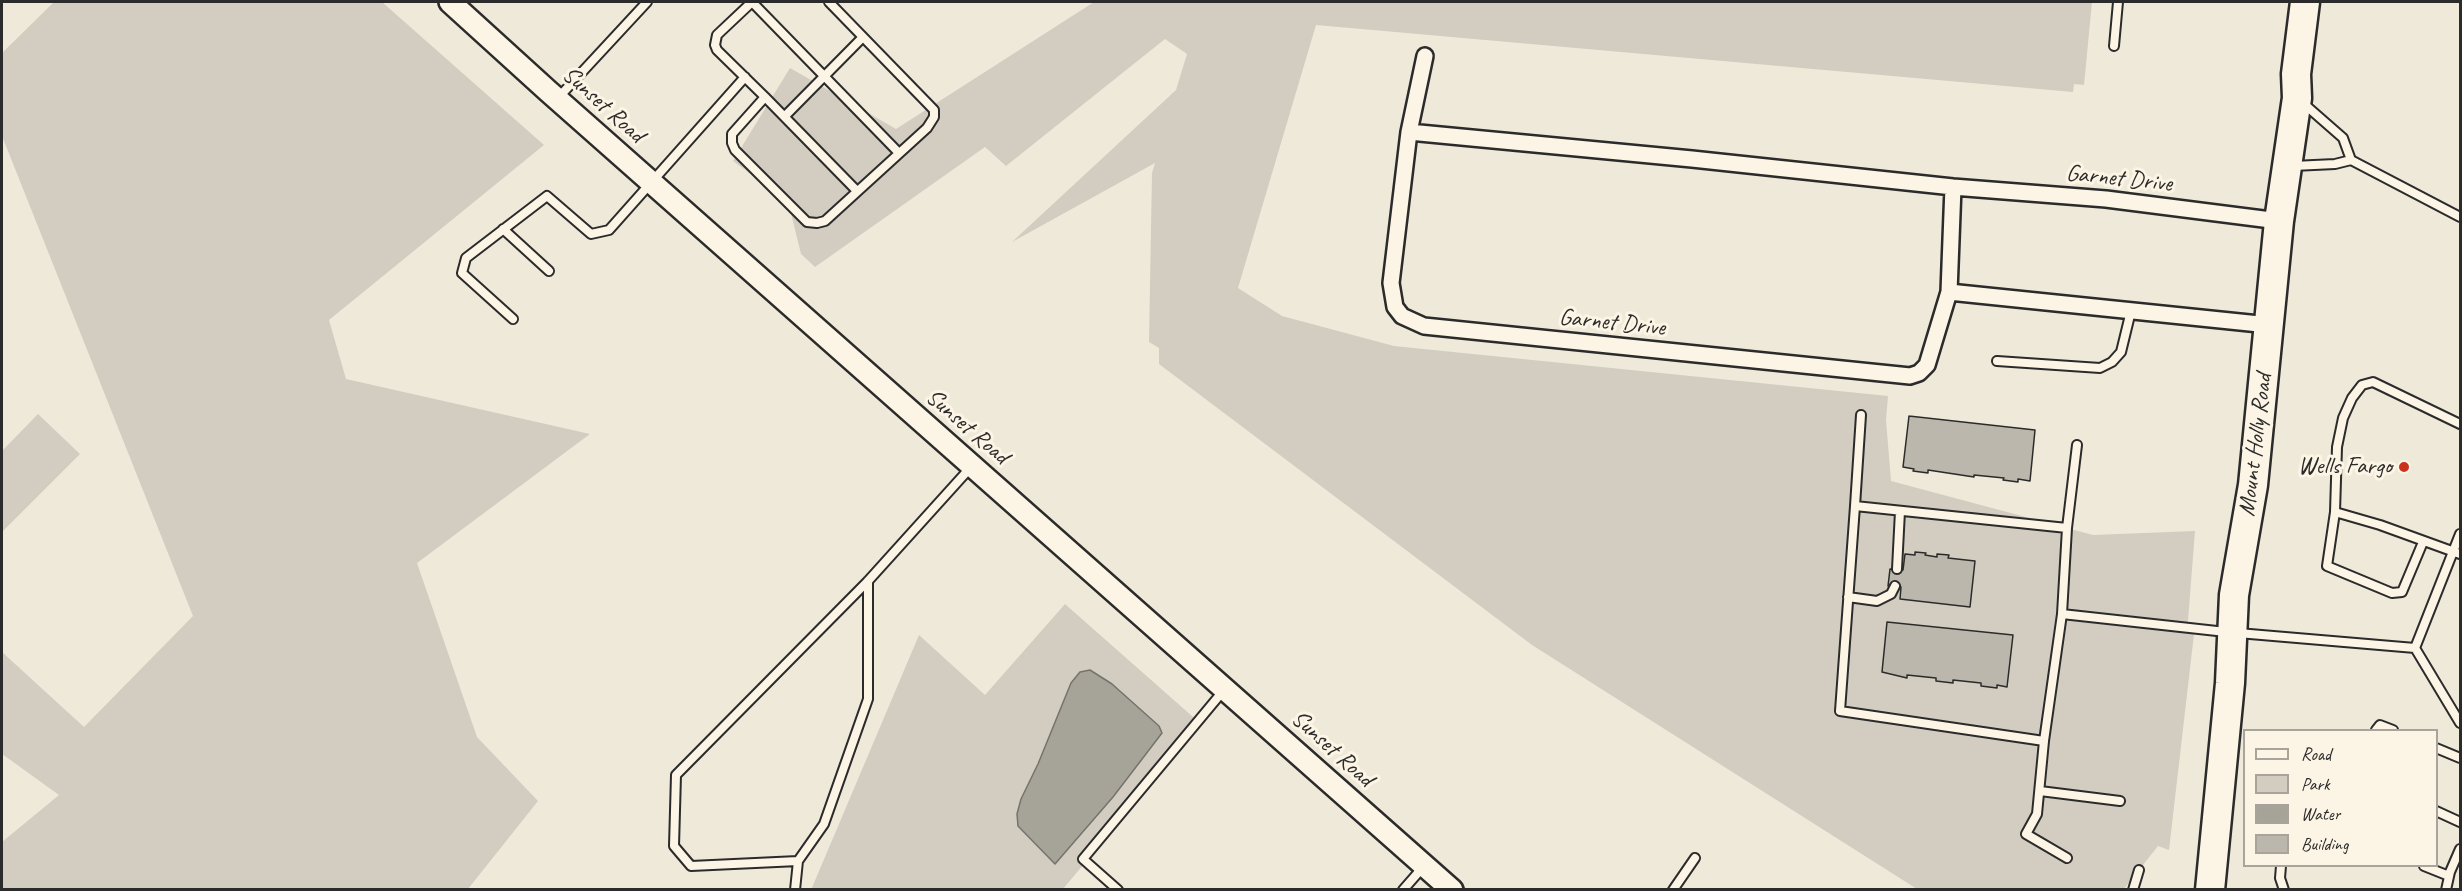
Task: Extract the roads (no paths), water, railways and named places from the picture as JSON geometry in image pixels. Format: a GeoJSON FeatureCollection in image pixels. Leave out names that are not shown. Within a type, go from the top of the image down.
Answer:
{"type":"FeatureCollection","features":[{"type":"Feature","properties":{"kind":"highway","name":"Mount Holly Road"},"geometry":{"type":"LineString","coordinates":[[2210,890],[2234,633],[2234,595],[2253,485],[2279,221],[2297,98],[2296,74],[2305,2]]}},
{"type":"Feature","properties":{"kind":"street","name":"Sunset Road"},"geometry":{"type":"LineString","coordinates":[[450,2],[1452,890]]}},
{"type":"Feature","properties":{"kind":"street","name":"Garnet Drive"},"geometry":{"type":"LineString","coordinates":[[1425,56],[1409,132],[1391,283],[1395,307],[1402,316],[1424,326],[1910,376],[1919,373],[1927,365],[1949,292],[1953,188]]}},
{"type":"Feature","properties":{"kind":"street","name":"Garnet Drive"},"geometry":{"type":"LineString","coordinates":[[1409,132],[1692,159],[1953,188],[2140,202],[2279,221]]}},
{"type":"Feature","properties":{"kind":"street"},"geometry":{"type":"LineString","coordinates":[[1949,292],[2269,325]]}},
{"type":"Feature","properties":{"kind":"lane"},"geometry":{"type":"LineString","coordinates":[[557,99],[647,2]]}},
{"type":"Feature","properties":{"kind":"lane"},"geometry":{"type":"LineString","coordinates":[[858,191],[717,50],[715,45],[717,35],[752,2],[900,153]]}},
{"type":"Feature","properties":{"kind":"lane"},"geometry":{"type":"LineString","coordinates":[[765,97],[732,134],[732,143],[735,150],[807,222],[825,221],[927,128],[934,117],[934,110],[828,2]]}},
{"type":"Feature","properties":{"kind":"lane"},"geometry":{"type":"LineString","coordinates":[[2114,46],[2118,2]]}},
{"type":"Feature","properties":{"kind":"lane"},"geometry":{"type":"LineString","coordinates":[[785,116],[863,37]]}},
{"type":"Feature","properties":{"kind":"lane"},"geometry":{"type":"LineString","coordinates":[[513,319],[462,273],[466,258],[547,196],[591,234],[609,230],[745,77]]}},
{"type":"Feature","properties":{"kind":"lane"},"geometry":{"type":"LineString","coordinates":[[2297,98],[2343,138],[2351,160]]}},
{"type":"Feature","properties":{"kind":"lane"},"geometry":{"type":"LineString","coordinates":[[2287,167],[2335,164],[2351,160],[2460,217]]}},
{"type":"Feature","properties":{"kind":"lane"},"geometry":{"type":"LineString","coordinates":[[503,229],[549,271]]}},
{"type":"Feature","properties":{"kind":"lane"},"geometry":{"type":"LineString","coordinates":[[1997,361],[2100,368],[2112,362],[2121,352],[2131,311]]}},
{"type":"Feature","properties":{"kind":"lane"},"geometry":{"type":"LineString","coordinates":[[2423,542],[2402,592],[2392,593],[2327,566],[2335,512],[2337,447],[2343,418],[2352,398],[2362,386],[2373,382],[2460,424]]}},
{"type":"Feature","properties":{"kind":"lane"},"geometry":{"type":"LineString","coordinates":[[1861,415],[1840,711],[2044,741]]}},
{"type":"Feature","properties":{"kind":"lane"},"geometry":{"type":"LineString","coordinates":[[2067,858],[2026,834],[2037,814],[2044,741],[2062,614],[2067,528],[2077,445]]}},
{"type":"Feature","properties":{"kind":"lane"},"geometry":{"type":"LineString","coordinates":[[798,861],[691,866],[674,846],[676,776],[868,581],[972,466]]}},
{"type":"Feature","properties":{"kind":"lane"},"geometry":{"type":"LineString","coordinates":[[1855,506],[2067,528]]}},
{"type":"Feature","properties":{"kind":"lane"},"geometry":{"type":"LineString","coordinates":[[1897,569],[1900,511]]}},
{"type":"Feature","properties":{"kind":"lane"},"geometry":{"type":"LineString","coordinates":[[2335,512],[2380,525],[2457,553]]}},
{"type":"Feature","properties":{"kind":"lane"},"geometry":{"type":"LineString","coordinates":[[2415,648],[2457,553],[2460,534]]}},
{"type":"Feature","properties":{"kind":"lane"},"geometry":{"type":"LineString","coordinates":[[795,890],[798,861],[824,824],[868,699],[868,581]]}},
{"type":"Feature","properties":{"kind":"lane"},"geometry":{"type":"LineString","coordinates":[[1848,597],[1877,601],[1891,594],[1895,586]]}},
{"type":"Feature","properties":{"kind":"lane"},"geometry":{"type":"LineString","coordinates":[[2062,614],[2234,633],[2415,648]]}},
{"type":"Feature","properties":{"kind":"lane"},"geometry":{"type":"LineString","coordinates":[[2415,648],[2460,723]]}},
{"type":"Feature","properties":{"kind":"lane"},"geometry":{"type":"LineString","coordinates":[[1118,890],[1083,859],[1225,689]]}},
{"type":"Feature","properties":{"kind":"lane"},"geometry":{"type":"LineString","coordinates":[[2438,749],[2460,758]]}},
{"type":"Feature","properties":{"kind":"lane"},"geometry":{"type":"LineString","coordinates":[[2040,791],[2120,801]]}},
{"type":"Feature","properties":{"kind":"lane"},"geometry":{"type":"LineString","coordinates":[[2438,812],[2460,822]]}},
{"type":"Feature","properties":{"kind":"lane"},"geometry":{"type":"LineString","coordinates":[[2446,890],[2460,849]]}},
{"type":"Feature","properties":{"kind":"lane"},"geometry":{"type":"LineString","coordinates":[[1673,890],[1695,858]]}},
{"type":"Feature","properties":{"kind":"lane"},"geometry":{"type":"LineString","coordinates":[[1403,890],[1425,865]]}},
{"type":"Feature","properties":{"kind":"lane"},"geometry":{"type":"LineString","coordinates":[[2282,867],[2280,878],[2284,890]]}},
{"type":"Feature","properties":{"kind":"lane"},"geometry":{"type":"LineString","coordinates":[[2427,867],[2450,876]]}},
{"type":"Feature","properties":{"kind":"lane"},"geometry":{"type":"LineString","coordinates":[[2133,890],[2139,870]]}},
{"type":"Feature","properties":{"kind":"water"},"geometry":{"type":"Polygon","coordinates":[[[1090,670],[1112,684],[1159,726],[1162,733],[1113,797],[1055,864],[1018,826],[1017,814],[1021,799],[1071,683],[1080,672],[1090,670]]]}},
{"type":"Feature","properties":{"kind":"place","name":"Wells Fargo"},"geometry":{"type":"Point","coordinates":[2404,467]}}]}
